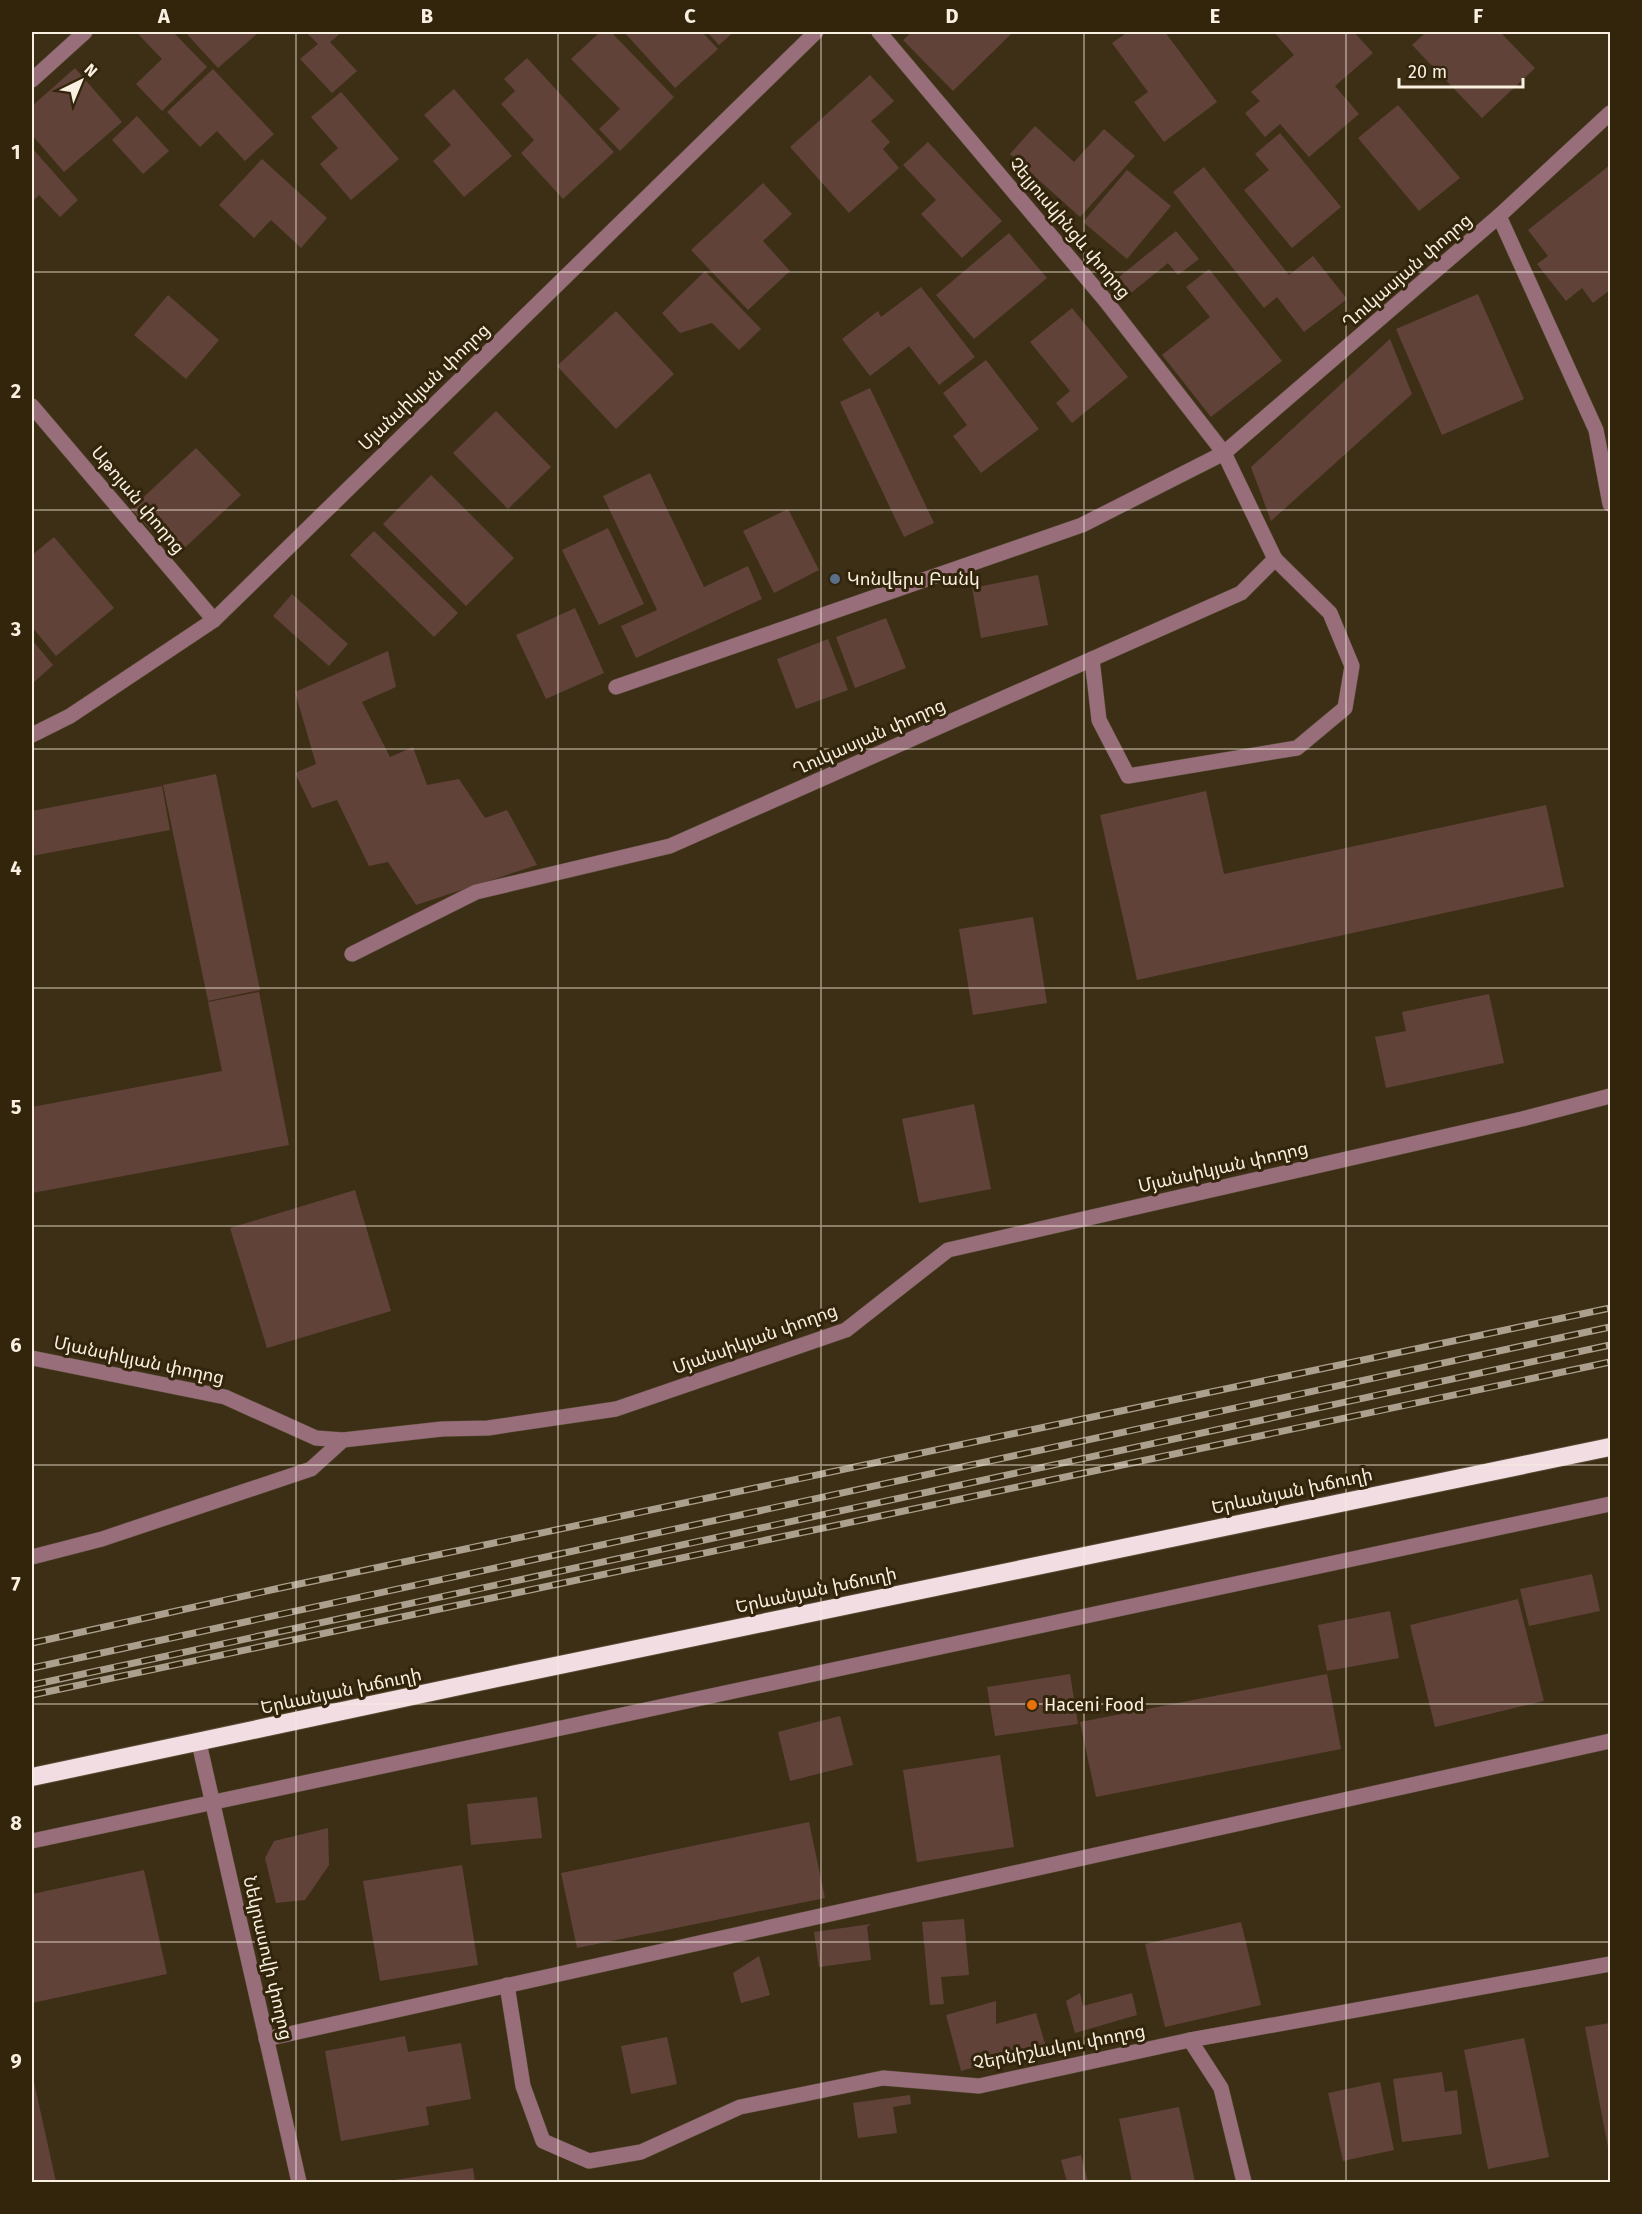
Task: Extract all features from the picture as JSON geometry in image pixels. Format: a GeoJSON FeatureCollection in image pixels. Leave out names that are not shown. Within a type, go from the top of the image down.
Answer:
{"type":"FeatureCollection","features":[{"type":"Feature","properties":{"kind":"highway","name":"Երևանյան խճուղի"},"geometry":{"type":"LineString","coordinates":[[32,1778],[514,1675],[1611,1447]]}},
{"type":"Feature","properties":{"kind":"street"},"geometry":{"type":"LineString","coordinates":[[32,80],[85,32]]}},
{"type":"Feature","properties":{"kind":"street","name":"Մյանսիկյան փողոց"},"geometry":{"type":"LineString","coordinates":[[32,735],[70,716],[214,620],[816,32]]}},
{"type":"Feature","properties":{"kind":"street","name":"Չելյուսկինցև փողոց"},"geometry":{"type":"LineString","coordinates":[[879,32],[1106,300],[1224,453]]}},
{"type":"Feature","properties":{"kind":"street","name":"Ղուկասյան փողոց"},"geometry":{"type":"LineString","coordinates":[[616,687],[1082,525],[1224,453],[1499,216],[1611,113]]}},
{"type":"Feature","properties":{"kind":"street"},"geometry":{"type":"LineString","coordinates":[[1499,216],[1596,430],[1611,504]]}},
{"type":"Feature","properties":{"kind":"street","name":"Աթոյան փողոց"},"geometry":{"type":"LineString","coordinates":[[32,406],[214,620]]}},
{"type":"Feature","properties":{"kind":"street"},"geometry":{"type":"LineString","coordinates":[[1092,659],[1099,720],[1128,776],[1297,748],[1345,708],[1352,666],[1330,613],[1275,559],[1224,453]]}},
{"type":"Feature","properties":{"kind":"street","name":"Ղուկասյան փողոց"},"geometry":{"type":"LineString","coordinates":[[352,954],[476,892],[670,846],[1241,593],[1275,559]]}},
{"type":"Feature","properties":{"kind":"street","name":"Մյանսիկյան փողոց"},"geometry":{"type":"LineString","coordinates":[[32,1358],[225,1397],[316,1438],[343,1440],[442,1429],[488,1428],[616,1409],[846,1330],[948,1250],[1522,1119],[1611,1096]]}},
{"type":"Feature","properties":{"kind":"street"},"geometry":{"type":"LineString","coordinates":[[32,1557],[102,1539],[311,1469],[343,1440]]}},
{"type":"Feature","properties":{"kind":"street"},"geometry":{"type":"LineString","coordinates":[[32,1840],[1611,1504]]}},
{"type":"Feature","properties":{"kind":"street"},"geometry":{"type":"LineString","coordinates":[[266,2038],[1611,1741]]}},
{"type":"Feature","properties":{"kind":"street","name":"Նեկրասովի փողոց"},"geometry":{"type":"LineString","coordinates":[[200,1743],[299,2182]]}},
{"type":"Feature","properties":{"kind":"street","name":"Չերնիշևսկու փողոց"},"geometry":{"type":"LineString","coordinates":[[507,1985],[523,2086],[543,2141],[589,2161],[641,2152],[740,2107],[883,2078],[978,2086],[1190,2040],[1611,1964]]}},
{"type":"Feature","properties":{"kind":"street"},"geometry":{"type":"LineString","coordinates":[[1190,2040],[1221,2088],[1244,2182]]}},
{"type":"Feature","properties":{"kind":"building"},"geometry":{"type":"Polygon","coordinates":[[[142,32],[173,32],[207,67],[162,111],[136,84],[162,59],[139,35],[142,32]]]}},
{"type":"Feature","properties":{"kind":"building"},"geometry":{"type":"Polygon","coordinates":[[[185,32],[259,32],[218,68],[185,32]]]}},
{"type":"Feature","properties":{"kind":"building"},"geometry":{"type":"Polygon","coordinates":[[[306,32],[342,32],[330,42],[357,71],[332,93],[300,59],[318,44],[306,32]]]}},
{"type":"Feature","properties":{"kind":"building"},"geometry":{"type":"Polygon","coordinates":[[[600,32],[611,32],[674,97],[620,151],[599,129],[620,109],[571,59],[600,32]]]}},
{"type":"Feature","properties":{"kind":"building"},"geometry":{"type":"Polygon","coordinates":[[[624,32],[702,32],[718,49],[675,88],[624,32]]]}},
{"type":"Feature","properties":{"kind":"building"},"geometry":{"type":"Polygon","coordinates":[[[707,32],[734,32],[719,45],[707,32]]]}},
{"type":"Feature","properties":{"kind":"building"},"geometry":{"type":"Polygon","coordinates":[[[912,32],[1013,32],[953,91],[903,40],[912,32]]]}},
{"type":"Feature","properties":{"kind":"building"},"geometry":{"type":"Polygon","coordinates":[[[1128,32],[1165,32],[1217,102],[1164,142],[1134,102],[1148,92],[1112,43],[1128,32]]]}},
{"type":"Feature","properties":{"kind":"building"},"geometry":{"type":"Polygon","coordinates":[[[1274,32],[1354,32],[1373,53],[1335,86],[1359,114],[1309,157],[1280,124],[1265,137],[1245,113],[1260,101],[1251,92],[1294,55],[1274,32]]]}},
{"type":"Feature","properties":{"kind":"building"},"geometry":{"type":"Polygon","coordinates":[[[1426,32],[1500,32],[1535,68],[1482,118],[1412,45],[1426,32]]]}},
{"type":"Feature","properties":{"kind":"building"},"geometry":{"type":"Polygon","coordinates":[[[527,58],[614,152],[563,199],[521,153],[534,140],[501,104],[515,91],[504,79],[527,58]]]}},
{"type":"Feature","properties":{"kind":"building"},"geometry":{"type":"Polygon","coordinates":[[[75,68],[122,122],[64,172],[32,135],[32,106],[75,68]]]}},
{"type":"Feature","properties":{"kind":"building"},"geometry":{"type":"Polygon","coordinates":[[[213,69],[274,134],[245,161],[217,131],[200,147],[167,112],[213,69]]]}},
{"type":"Feature","properties":{"kind":"building"},"geometry":{"type":"Polygon","coordinates":[[[870,75],[894,101],[871,121],[890,142],[883,149],[899,168],[849,213],[790,147],[870,75]]]}},
{"type":"Feature","properties":{"kind":"building"},"geometry":{"type":"Polygon","coordinates":[[[454,89],[512,156],[464,197],[433,161],[451,145],[424,115],[454,89]]]}},
{"type":"Feature","properties":{"kind":"building"},"geometry":{"type":"Polygon","coordinates":[[[341,92],[399,159],[351,200],[320,164],[338,148],[311,117],[341,92]]]}},
{"type":"Feature","properties":{"kind":"building"},"geometry":{"type":"Polygon","coordinates":[[[1398,105],[1460,178],[1419,211],[1358,138],[1398,105]]]}},
{"type":"Feature","properties":{"kind":"building"},"geometry":{"type":"Polygon","coordinates":[[[137,116],[169,151],[143,174],[112,140],[137,116]]]}},
{"type":"Feature","properties":{"kind":"building"},"geometry":{"type":"Polygon","coordinates":[[[1035,126],[1074,162],[1104,129],[1135,156],[1080,217],[1010,154],[1035,126]]]}},
{"type":"Feature","properties":{"kind":"building"},"geometry":{"type":"Polygon","coordinates":[[[1280,133],[1341,207],[1292,248],[1244,190],[1269,170],[1255,154],[1280,133]]]}},
{"type":"Feature","properties":{"kind":"building"},"geometry":{"type":"Polygon","coordinates":[[[928,142],[1002,221],[962,258],[921,214],[936,200],[903,165],[928,142]]]}},
{"type":"Feature","properties":{"kind":"building"},"geometry":{"type":"Polygon","coordinates":[[[32,148],[78,200],[60,217],[39,195],[32,202],[32,148]]]}},
{"type":"Feature","properties":{"kind":"building"},"geometry":{"type":"Polygon","coordinates":[[[262,159],[327,218],[301,248],[271,220],[254,238],[219,205],[262,159]]]}},
{"type":"Feature","properties":{"kind":"building"},"geometry":{"type":"Polygon","coordinates":[[[1610,165],[1610,290],[1593,303],[1582,288],[1566,301],[1537,264],[1548,256],[1528,230],[1610,165]]]}},
{"type":"Feature","properties":{"kind":"building"},"geometry":{"type":"Polygon","coordinates":[[[1204,167],[1289,275],[1313,256],[1347,299],[1304,332],[1277,297],[1264,308],[1173,192],[1204,167]]]}},
{"type":"Feature","properties":{"kind":"building"},"geometry":{"type":"Polygon","coordinates":[[[1127,170],[1171,206],[1127,259],[1083,222],[1127,170]]]}},
{"type":"Feature","properties":{"kind":"building"},"geometry":{"type":"Polygon","coordinates":[[[763,183],[792,214],[763,241],[790,271],[748,310],[691,250],[763,183]]]}},
{"type":"Feature","properties":{"kind":"building"},"geometry":{"type":"Polygon","coordinates":[[[1176,231],[1199,259],[1178,275],[1168,263],[1131,293],[1119,277],[1176,231]]]}},
{"type":"Feature","properties":{"kind":"building"},"geometry":{"type":"Polygon","coordinates":[[[1009,233],[1047,278],[974,339],[936,295],[1009,233]]]}},
{"type":"Feature","properties":{"kind":"building"},"geometry":{"type":"Polygon","coordinates":[[[1209,269],[1282,361],[1211,417],[1162,355],[1210,317],[1186,287],[1209,269]]]}},
{"type":"Feature","properties":{"kind":"building"},"geometry":{"type":"Polygon","coordinates":[[[705,271],[761,329],[739,350],[712,323],[680,333],[662,313],[705,271]]]}},
{"type":"Feature","properties":{"kind":"building"},"geometry":{"type":"Polygon","coordinates":[[[921,287],[975,357],[939,385],[909,346],[870,376],[842,339],[878,311],[881,317],[921,287]]]}},
{"type":"Feature","properties":{"kind":"building"},"geometry":{"type":"Polygon","coordinates":[[[1478,294],[1524,399],[1442,435],[1396,329],[1478,294]]]}},
{"type":"Feature","properties":{"kind":"building"},"geometry":{"type":"Polygon","coordinates":[[[168,295],[219,340],[186,379],[134,335],[168,295]]]}},
{"type":"Feature","properties":{"kind":"building"},"geometry":{"type":"Polygon","coordinates":[[[1072,308],[1128,377],[1072,423],[1056,403],[1070,391],[1030,342],[1072,308]]]}},
{"type":"Feature","properties":{"kind":"building"},"geometry":{"type":"Polygon","coordinates":[[[616,311],[674,374],[616,429],[557,366],[616,311]]]}},
{"type":"Feature","properties":{"kind":"building"},"geometry":{"type":"Polygon","coordinates":[[[1390,339],[1412,394],[1271,521],[1251,467],[1390,339]]]}},
{"type":"Feature","properties":{"kind":"building"},"geometry":{"type":"Polygon","coordinates":[[[986,360],[1039,429],[981,473],[953,436],[967,425],[943,393],[986,360]]]}},
{"type":"Feature","properties":{"kind":"building"},"geometry":{"type":"Polygon","coordinates":[[[870,388],[934,523],[904,537],[840,402],[870,388]]]}},
{"type":"Feature","properties":{"kind":"building"},"geometry":{"type":"Polygon","coordinates":[[[496,411],[551,467],[508,509],[453,453],[496,411]]]}},
{"type":"Feature","properties":{"kind":"building"},"geometry":{"type":"Polygon","coordinates":[[[196,448],[241,495],[176,556],[131,509],[196,448]]]}},
{"type":"Feature","properties":{"kind":"building"},"geometry":{"type":"Polygon","coordinates":[[[650,473],[704,587],[748,566],[762,599],[636,658],[621,626],[657,610],[603,496],[650,473]]]}},
{"type":"Feature","properties":{"kind":"building"},"geometry":{"type":"Polygon","coordinates":[[[431,475],[514,558],[466,606],[383,524],[431,475]]]}},
{"type":"Feature","properties":{"kind":"building"},"geometry":{"type":"Polygon","coordinates":[[[788,509],[819,570],[774,593],[743,531],[788,509]]]}},
{"type":"Feature","properties":{"kind":"building"},"geometry":{"type":"Polygon","coordinates":[[[608,528],[644,604],[599,625],[562,550],[608,528]]]}},
{"type":"Feature","properties":{"kind":"building"},"geometry":{"type":"Polygon","coordinates":[[[374,531],[458,613],[434,637],[350,555],[374,531]]]}},
{"type":"Feature","properties":{"kind":"building"},"geometry":{"type":"Polygon","coordinates":[[[54,537],[114,608],[56,656],[32,627],[32,555],[54,537]]]}},
{"type":"Feature","properties":{"kind":"building"},"geometry":{"type":"Polygon","coordinates":[[[1038,575],[1048,625],[981,638],[972,588],[1038,575]]]}},
{"type":"Feature","properties":{"kind":"building"},"geometry":{"type":"Polygon","coordinates":[[[292,594],[348,644],[329,666],[273,616],[292,594]]]}},
{"type":"Feature","properties":{"kind":"building"},"geometry":{"type":"Polygon","coordinates":[[[575,608],[604,673],[546,699],[516,635],[575,608]]]}},
{"type":"Feature","properties":{"kind":"building"},"geometry":{"type":"Polygon","coordinates":[[[886,618],[906,668],[855,688],[836,637],[886,618]]]}},
{"type":"Feature","properties":{"kind":"building"},"geometry":{"type":"Polygon","coordinates":[[[828,639],[848,690],[796,709],[777,659],[828,639]]]}},
{"type":"Feature","properties":{"kind":"building"},"geometry":{"type":"Polygon","coordinates":[[[32,640],[53,665],[32,684],[32,640]]]}},
{"type":"Feature","properties":{"kind":"building"},"geometry":{"type":"Polygon","coordinates":[[[388,651],[396,687],[362,702],[390,757],[413,747],[427,785],[459,779],[485,818],[507,810],[537,865],[416,905],[388,862],[369,866],[337,800],[312,808],[295,773],[316,764],[295,692],[388,651]]]}},
{"type":"Feature","properties":{"kind":"building"},"geometry":{"type":"Polygon","coordinates":[[[216,774],[260,990],[208,1001],[163,785],[216,774]]]}},
{"type":"Feature","properties":{"kind":"building"},"geometry":{"type":"Polygon","coordinates":[[[162,786],[170,830],[32,856],[32,811],[162,786]]]}},
{"type":"Feature","properties":{"kind":"building"},"geometry":{"type":"Polygon","coordinates":[[[1206,791],[1224,874],[1546,805],[1564,887],[1137,980],[1100,815],[1206,791]]]}},
{"type":"Feature","properties":{"kind":"building"},"geometry":{"type":"Polygon","coordinates":[[[1033,917],[1047,1003],[973,1015],[959,929],[1033,917]]]}},
{"type":"Feature","properties":{"kind":"building"},"geometry":{"type":"Polygon","coordinates":[[[259,992],[289,1145],[32,1193],[32,1107],[222,1071],[208,1002],[259,992]]]}},
{"type":"Feature","properties":{"kind":"building"},"geometry":{"type":"Polygon","coordinates":[[[1489,994],[1504,1063],[1386,1088],[1375,1037],[1406,1031],[1402,1012],[1489,994]]]}},
{"type":"Feature","properties":{"kind":"building"},"geometry":{"type":"Polygon","coordinates":[[[974,1104],[991,1189],[919,1203],[902,1119],[974,1104]]]}},
{"type":"Feature","properties":{"kind":"building"},"geometry":{"type":"Polygon","coordinates":[[[355,1190],[391,1311],[267,1348],[230,1228],[355,1190]]]}},
{"type":"Feature","properties":{"kind":"building"},"geometry":{"type":"Polygon","coordinates":[[[1592,1574],[1600,1611],[1529,1626],[1520,1589],[1592,1574]]]}},
{"type":"Feature","properties":{"kind":"building"},"geometry":{"type":"Polygon","coordinates":[[[1518,1599],[1544,1701],[1435,1727],[1410,1625],[1518,1599]]]}},
{"type":"Feature","properties":{"kind":"building"},"geometry":{"type":"Polygon","coordinates":[[[1390,1611],[1399,1658],[1327,1671],[1318,1625],[1390,1611]]]}},
{"type":"Feature","properties":{"kind":"building","name":"Haceni Food"},"geometry":{"type":"Polygon","coordinates":[[[1070,1674],[1078,1724],[995,1736],[987,1687],[1070,1674]]]}},
{"type":"Feature","properties":{"kind":"building"},"geometry":{"type":"Polygon","coordinates":[[[1327,1674],[1341,1749],[1096,1797],[1080,1722],[1327,1674]]]}},
{"type":"Feature","properties":{"kind":"building"},"geometry":{"type":"Polygon","coordinates":[[[840,1716],[853,1765],[790,1781],[778,1732],[840,1716]]]}},
{"type":"Feature","properties":{"kind":"building"},"geometry":{"type":"Polygon","coordinates":[[[1000,1755],[1014,1847],[917,1862],[903,1770],[1000,1755]]]}},
{"type":"Feature","properties":{"kind":"building"},"geometry":{"type":"Polygon","coordinates":[[[537,1797],[542,1838],[471,1845],[467,1804],[537,1797]]]}},
{"type":"Feature","properties":{"kind":"building"},"geometry":{"type":"Polygon","coordinates":[[[809,1822],[825,1898],[577,1948],[561,1873],[809,1822]]]}},
{"type":"Feature","properties":{"kind":"building"},"geometry":{"type":"Polygon","coordinates":[[[328,1828],[329,1865],[305,1900],[276,1903],[265,1858],[274,1841],[328,1828]]]}},
{"type":"Feature","properties":{"kind":"building"},"geometry":{"type":"Polygon","coordinates":[[[462,1865],[478,1965],[380,1981],[363,1881],[462,1865]]]}},
{"type":"Feature","properties":{"kind":"building"},"geometry":{"type":"Polygon","coordinates":[[[144,1870],[167,1974],[32,2003],[32,1894],[144,1870]]]}},
{"type":"Feature","properties":{"kind":"building"},"geometry":{"type":"Polygon","coordinates":[[[964,1919],[969,1975],[941,1977],[944,2004],[930,2005],[922,1922],[964,1919]]]}},
{"type":"Feature","properties":{"kind":"building"},"geometry":{"type":"Polygon","coordinates":[[[1241,1922],[1261,2005],[1165,2027],[1145,1944],[1241,1922]]]}},
{"type":"Feature","properties":{"kind":"building"},"geometry":{"type":"Polygon","coordinates":[[[871,1924],[867,1927],[871,1960],[819,1967],[814,1932],[871,1924]]]}},
{"type":"Feature","properties":{"kind":"building"},"geometry":{"type":"Polygon","coordinates":[[[759,1956],[770,1995],[741,2003],[733,1973],[759,1956]]]}},
{"type":"Feature","properties":{"kind":"building"},"geometry":{"type":"Polygon","coordinates":[[[1080,1993],[1083,2006],[1132,1993],[1137,2015],[1075,2033],[1066,2001],[1080,1993]]]}},
{"type":"Feature","properties":{"kind":"building"},"geometry":{"type":"Polygon","coordinates":[[[996,2001],[996,2024],[1036,2013],[1046,2047],[961,2071],[946,2015],[996,2001]]]}},
{"type":"Feature","properties":{"kind":"building"},"geometry":{"type":"Polygon","coordinates":[[[1610,2023],[1610,2147],[1608,2147],[1585,2027],[1610,2023]]]}},
{"type":"Feature","properties":{"kind":"building"},"geometry":{"type":"Polygon","coordinates":[[[405,2036],[408,2052],[461,2043],[471,2099],[426,2107],[429,2125],[341,2141],[325,2051],[405,2036]]]}},
{"type":"Feature","properties":{"kind":"building"},"geometry":{"type":"Polygon","coordinates":[[[667,2037],[677,2084],[631,2094],[621,2046],[667,2037]]]}},
{"type":"Feature","properties":{"kind":"building"},"geometry":{"type":"Polygon","coordinates":[[[1524,2038],[1549,2157],[1488,2169],[1464,2050],[1524,2038]]]}},
{"type":"Feature","properties":{"kind":"building"},"geometry":{"type":"Polygon","coordinates":[[[1442,2072],[1445,2092],[1457,2090],[1462,2134],[1402,2142],[1393,2079],[1442,2072]]]}},
{"type":"Feature","properties":{"kind":"building"},"geometry":{"type":"Polygon","coordinates":[[[32,2073],[56,2182],[32,2182],[32,2073]]]}},
{"type":"Feature","properties":{"kind":"building"},"geometry":{"type":"Polygon","coordinates":[[[1380,2082],[1394,2150],[1343,2161],[1328,2093],[1380,2082]]]}},
{"type":"Feature","properties":{"kind":"building"},"geometry":{"type":"Polygon","coordinates":[[[910,2095],[911,2104],[893,2107],[897,2133],[858,2138],[853,2103],[910,2095]]]}},
{"type":"Feature","properties":{"kind":"building"},"geometry":{"type":"Polygon","coordinates":[[[1179,2107],[1195,2182],[1132,2182],[1119,2119],[1179,2107]]]}},
{"type":"Feature","properties":{"kind":"building"},"geometry":{"type":"Polygon","coordinates":[[[1081,2155],[1088,2182],[1067,2182],[1061,2160],[1081,2155]]]}},
{"type":"Feature","properties":{"kind":"building"},"geometry":{"type":"Polygon","coordinates":[[[473,2168],[475,2182],[394,2182],[394,2180],[473,2168]]]}},
{"type":"Feature","properties":{"kind":"railway"},"geometry":{"type":"LineString","coordinates":[[32,1643],[280,1588],[1610,1308]]}},
{"type":"Feature","properties":{"kind":"railway"},"geometry":{"type":"LineString","coordinates":[[32,1668],[1610,1327]]}},
{"type":"Feature","properties":{"kind":"railway"},"geometry":{"type":"LineString","coordinates":[[32,1685],[1610,1345]]}},
{"type":"Feature","properties":{"kind":"railway"},"geometry":{"type":"LineString","coordinates":[[32,1695],[1610,1362]]}},
{"type":"Feature","properties":{"kind":"place","name":"Կոնվերս Բանկ"},"geometry":{"type":"Point","coordinates":[835,579]}},
{"type":"Feature","properties":{"kind":"place","name":"Haceni Food"},"geometry":{"type":"Point","coordinates":[1032,1705]}}]}
